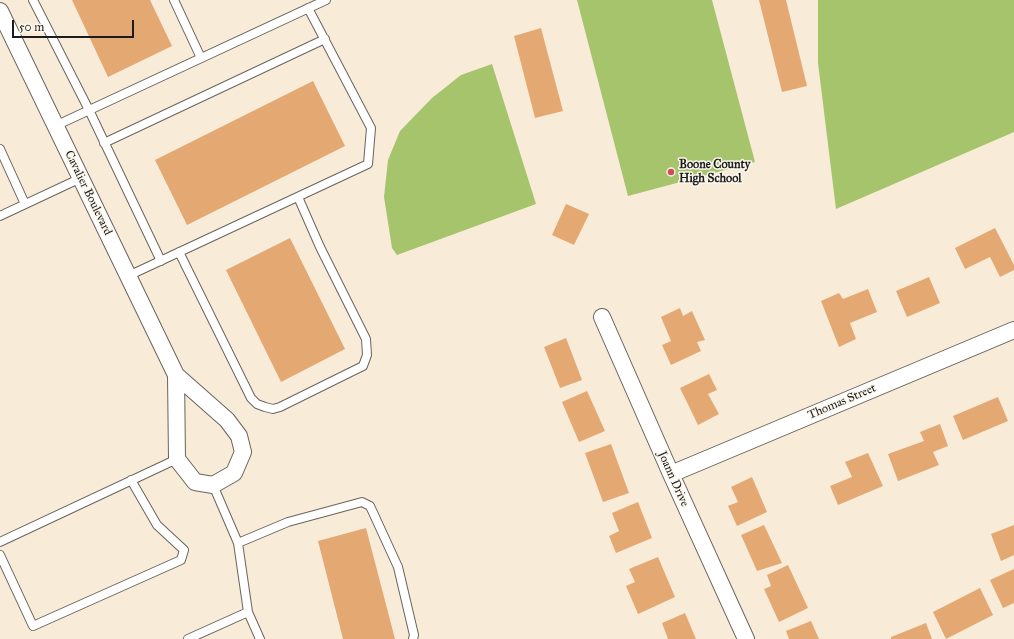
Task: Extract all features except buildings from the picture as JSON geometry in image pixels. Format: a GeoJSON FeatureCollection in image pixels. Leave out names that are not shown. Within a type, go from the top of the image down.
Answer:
{"type":"FeatureCollection","features":[{"type":"Feature","properties":{"kind":"street","name":"Cavalier Boulevard"},"geometry":{"type":"LineString","coordinates":[[1,16],[176,375],[227,420],[239,436],[243,452],[234,473],[213,485]]}},
{"type":"Feature","properties":{"kind":"street","name":"Joann Drive"},"geometry":{"type":"LineString","coordinates":[[602,318],[746,639]]}},
{"type":"Feature","properties":{"kind":"street","name":"Thomas Street"},"geometry":{"type":"LineString","coordinates":[[671,474],[1014,330]]}},
{"type":"Feature","properties":{"kind":"street","name":"Cavalier Boulevard"},"geometry":{"type":"LineString","coordinates":[[176,375],[177,458]]}},
{"type":"Feature","properties":{"kind":"street"},"geometry":{"type":"LineString","coordinates":[[177,458],[195,482],[213,485]]}},
{"type":"Feature","properties":{"kind":"lane"},"geometry":{"type":"LineString","coordinates":[[33,0],[161,261]]}},
{"type":"Feature","properties":{"kind":"lane"},"geometry":{"type":"LineString","coordinates":[[174,0],[201,58]]}},
{"type":"Feature","properties":{"kind":"lane"},"geometry":{"type":"LineString","coordinates":[[55,126],[326,0]]}},
{"type":"Feature","properties":{"kind":"lane"},"geometry":{"type":"LineString","coordinates":[[128,276],[368,164],[371,128],[308,8]]}},
{"type":"Feature","properties":{"kind":"lane"},"geometry":{"type":"LineString","coordinates":[[104,143],[325,39]]}},
{"type":"Feature","properties":{"kind":"lane"},"geometry":{"type":"LineString","coordinates":[[0,149],[3,162],[25,204]]}},
{"type":"Feature","properties":{"kind":"lane"},"geometry":{"type":"LineString","coordinates":[[0,216],[81,178]]}},
{"type":"Feature","properties":{"kind":"lane"},"geometry":{"type":"LineString","coordinates":[[179,252],[251,398],[257,404],[265,407],[272,409],[280,407],[363,366],[367,355],[366,339],[320,247],[298,197]]}},
{"type":"Feature","properties":{"kind":"lane"},"geometry":{"type":"LineString","coordinates":[[0,542],[177,458]]}},
{"type":"Feature","properties":{"kind":"lane"},"geometry":{"type":"LineString","coordinates":[[0,555],[33,626],[181,560],[184,550],[157,525],[131,480]]}},
{"type":"Feature","properties":{"kind":"lane"},"geometry":{"type":"LineString","coordinates":[[213,485],[238,543],[248,612],[260,639]]}},
{"type":"Feature","properties":{"kind":"lane"},"geometry":{"type":"LineString","coordinates":[[238,543],[288,522],[362,502],[370,506],[398,568],[414,635],[413,639]]}},
{"type":"Feature","properties":{"kind":"lane"},"geometry":{"type":"LineString","coordinates":[[188,639],[248,612]]}},
{"type":"Feature","properties":{"kind":"green space"},"geometry":{"type":"Polygon","coordinates":[[[577,0],[712,0],[755,162],[628,196],[577,0]]]}},
{"type":"Feature","properties":{"kind":"green space"},"geometry":{"type":"Polygon","coordinates":[[[818,0],[1014,0],[1014,132],[836,209],[818,63],[818,0]]]}},
{"type":"Feature","properties":{"kind":"green space"},"geometry":{"type":"Polygon","coordinates":[[[492,64],[536,204],[397,255],[392,248],[384,197],[388,160],[400,131],[432,98],[461,75],[492,64]]]}},
{"type":"Feature","properties":{"kind":"place","name":"Boone County High School"},"geometry":{"type":"Point","coordinates":[671,172]}}]}
